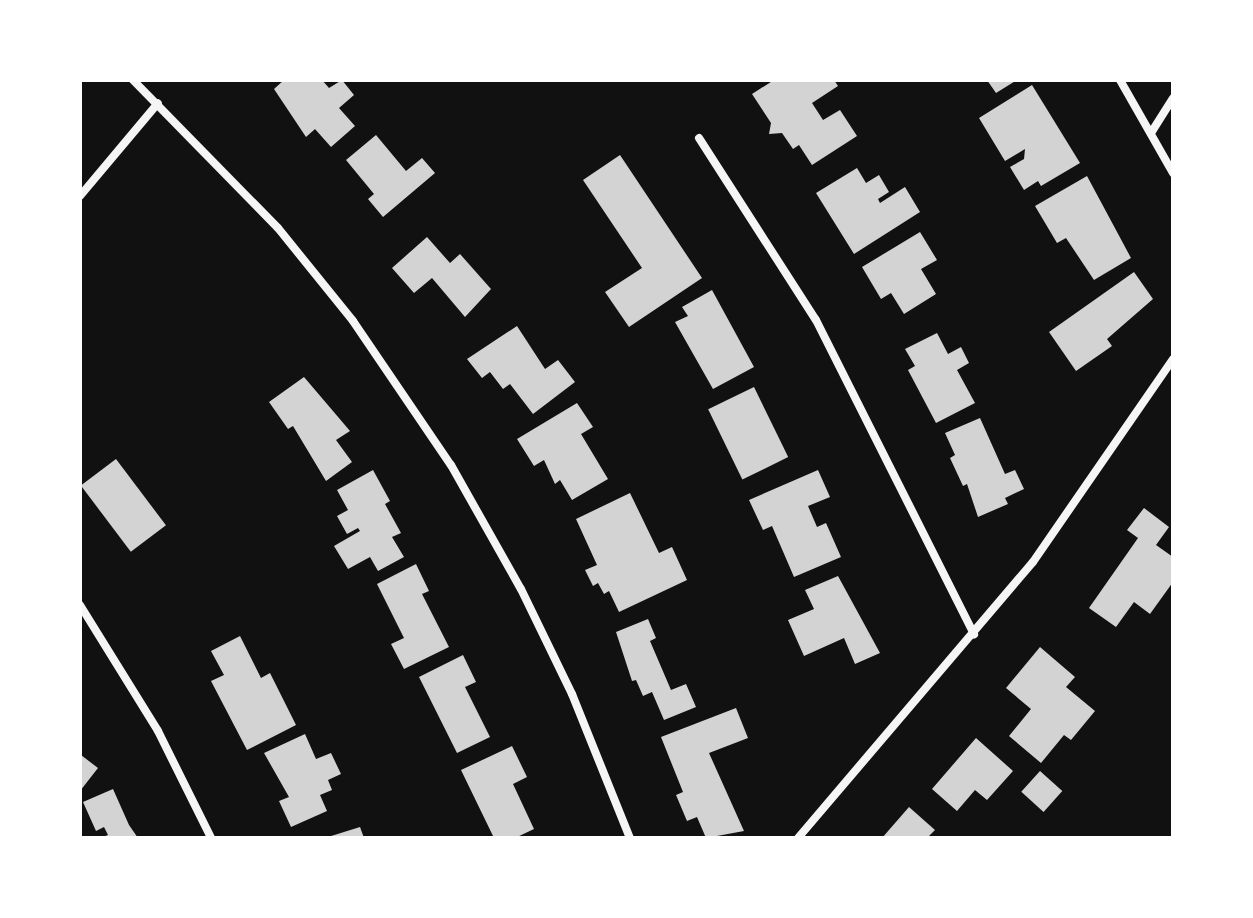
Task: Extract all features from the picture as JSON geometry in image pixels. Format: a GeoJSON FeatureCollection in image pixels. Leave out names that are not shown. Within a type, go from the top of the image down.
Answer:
{"type":"FeatureCollection","features":[{"type":"Feature","properties":{"kind":"street"},"geometry":{"type":"LineString","coordinates":[[133,80],[278,228],[353,321],[451,465],[521,589],[572,694],[630,838]]}},
{"type":"Feature","properties":{"kind":"street"},"geometry":{"type":"LineString","coordinates":[[1120,80],[1173,173]]}},
{"type":"Feature","properties":{"kind":"street"},"geometry":{"type":"LineString","coordinates":[[1151,133],[1173,98]]}},
{"type":"Feature","properties":{"kind":"street"},"geometry":{"type":"LineString","coordinates":[[80,196],[158,103]]}},
{"type":"Feature","properties":{"kind":"street"},"geometry":{"type":"LineString","coordinates":[[699,138],[816,320],[974,634]]}},
{"type":"Feature","properties":{"kind":"street"},"geometry":{"type":"LineString","coordinates":[[798,838],[1033,562],[1173,359]]}},
{"type":"Feature","properties":{"kind":"street"},"geometry":{"type":"LineString","coordinates":[[80,605],[158,731],[211,838]]}},
{"type":"Feature","properties":{"kind":"building"},"geometry":{"type":"Polygon","coordinates":[[[284,80],[322,80],[329,88],[342,80],[354,95],[339,108],[355,126],[331,147],[315,129],[306,137],[274,89],[284,80]]]}},
{"type":"Feature","properties":{"kind":"building"},"geometry":{"type":"Polygon","coordinates":[[[774,80],[834,80],[838,86],[812,103],[823,120],[840,110],[857,136],[812,165],[799,145],[793,149],[782,133],[769,134],[771,123],[752,94],[774,80]]]}},
{"type":"Feature","properties":{"kind":"building"},"geometry":{"type":"Polygon","coordinates":[[[987,80],[1017,80],[996,93],[987,80]]]}},
{"type":"Feature","properties":{"kind":"building"},"geometry":{"type":"Polygon","coordinates":[[[1032,85],[1080,163],[1041,186],[1038,181],[1024,190],[1010,167],[1024,159],[1025,149],[1005,161],[979,118],[1032,85]]]}},
{"type":"Feature","properties":{"kind":"building"},"geometry":{"type":"Polygon","coordinates":[[[376,135],[406,171],[422,158],[435,173],[383,217],[368,199],[374,194],[346,160],[376,135]]]}},
{"type":"Feature","properties":{"kind":"building"},"geometry":{"type":"Polygon","coordinates":[[[620,155],[702,278],[629,327],[605,292],[642,268],[583,180],[620,155]]]}},
{"type":"Feature","properties":{"kind":"building"},"geometry":{"type":"Polygon","coordinates":[[[857,168],[866,183],[879,175],[889,192],[878,199],[880,203],[905,187],[920,212],[854,254],[816,193],[857,168]]]}},
{"type":"Feature","properties":{"kind":"building"},"geometry":{"type":"Polygon","coordinates":[[[1087,176],[1131,258],[1094,280],[1066,238],[1057,243],[1035,206],[1087,176]]]}},
{"type":"Feature","properties":{"kind":"building"},"geometry":{"type":"Polygon","coordinates":[[[920,232],[937,260],[921,269],[936,294],[904,314],[891,293],[881,299],[862,267],[920,232]]]}},
{"type":"Feature","properties":{"kind":"building"},"geometry":{"type":"Polygon","coordinates":[[[427,237],[450,263],[460,254],[491,289],[465,317],[432,278],[414,293],[392,268],[427,237]]]}},
{"type":"Feature","properties":{"kind":"building"},"geometry":{"type":"Polygon","coordinates":[[[1134,272],[1153,299],[1107,339],[1112,346],[1076,371],[1049,332],[1134,272]]]}},
{"type":"Feature","properties":{"kind":"building"},"geometry":{"type":"Polygon","coordinates":[[[712,290],[754,367],[713,389],[675,322],[688,316],[682,307],[712,290]]]}},
{"type":"Feature","properties":{"kind":"building"},"geometry":{"type":"Polygon","coordinates":[[[517,326],[545,369],[558,360],[575,382],[533,414],[510,384],[503,389],[490,372],[482,378],[467,359],[517,326]]]}},
{"type":"Feature","properties":{"kind":"building"},"geometry":{"type":"Polygon","coordinates":[[[937,333],[948,354],[961,347],[969,363],[957,370],[975,403],[936,423],[908,370],[915,366],[905,349],[937,333]]]}},
{"type":"Feature","properties":{"kind":"building"},"geometry":{"type":"Polygon","coordinates":[[[304,377],[350,431],[336,440],[352,462],[326,481],[293,426],[288,429],[269,402],[304,377]]]}},
{"type":"Feature","properties":{"kind":"building"},"geometry":{"type":"Polygon","coordinates":[[[754,387],[788,457],[742,479],[708,409],[754,387]]]}},
{"type":"Feature","properties":{"kind":"building"},"geometry":{"type":"Polygon","coordinates":[[[577,403],[593,427],[581,434],[608,479],[572,500],[560,480],[555,484],[544,460],[534,466],[517,439],[577,403]]]}},
{"type":"Feature","properties":{"kind":"building"},"geometry":{"type":"Polygon","coordinates":[[[980,418],[1005,474],[1015,470],[1024,489],[1005,498],[1008,504],[978,517],[967,484],[963,486],[950,458],[955,455],[945,433],[980,418]]]}},
{"type":"Feature","properties":{"kind":"building"},"geometry":{"type":"Polygon","coordinates":[[[116,459],[166,525],[131,552],[81,485],[116,459]]]}},
{"type":"Feature","properties":{"kind":"building"},"geometry":{"type":"Polygon","coordinates":[[[373,470],[390,501],[385,504],[401,533],[392,537],[404,557],[378,571],[370,557],[348,569],[334,546],[360,531],[358,528],[347,534],[337,516],[348,510],[337,490],[373,470]]]}},
{"type":"Feature","properties":{"kind":"building"},"geometry":{"type":"Polygon","coordinates":[[[818,470],[830,497],[808,506],[817,527],[826,523],[841,557],[794,577],[772,526],[763,530],[749,500],[818,470]]]}},
{"type":"Feature","properties":{"kind":"building"},"geometry":{"type":"Polygon","coordinates":[[[630,493],[659,553],[672,547],[687,580],[619,612],[609,591],[604,594],[598,583],[593,586],[585,570],[597,565],[576,519],[630,493]]]}},
{"type":"Feature","properties":{"kind":"building"},"geometry":{"type":"Polygon","coordinates":[[[1144,508],[1169,527],[1156,545],[1173,557],[1173,582],[1150,614],[1134,602],[1116,627],[1089,608],[1138,538],[1127,530],[1144,508]]]}},
{"type":"Feature","properties":{"kind":"building"},"geometry":{"type":"Polygon","coordinates":[[[416,564],[429,591],[422,594],[449,647],[404,669],[391,644],[404,638],[377,584],[416,564]]]}},
{"type":"Feature","properties":{"kind":"building"},"geometry":{"type":"Polygon","coordinates":[[[838,576],[880,653],[855,664],[844,638],[804,656],[788,620],[814,609],[805,590],[838,576]]]}},
{"type":"Feature","properties":{"kind":"building"},"geometry":{"type":"Polygon","coordinates":[[[648,619],[656,638],[650,641],[671,690],[686,684],[696,707],[664,720],[652,692],[643,696],[636,680],[632,681],[616,632],[648,619]]]}},
{"type":"Feature","properties":{"kind":"building"},"geometry":{"type":"Polygon","coordinates":[[[240,636],[261,678],[270,673],[296,725],[247,750],[211,681],[224,675],[211,651],[240,636]]]}},
{"type":"Feature","properties":{"kind":"building"},"geometry":{"type":"Polygon","coordinates":[[[1040,647],[1075,677],[1066,687],[1095,711],[1071,740],[1064,735],[1041,763],[1009,736],[1031,709],[1006,688],[1040,647]]]}},
{"type":"Feature","properties":{"kind":"building"},"geometry":{"type":"Polygon","coordinates":[[[463,655],[476,682],[465,687],[490,737],[457,753],[419,677],[463,655]]]}},
{"type":"Feature","properties":{"kind":"building"},"geometry":{"type":"Polygon","coordinates":[[[736,708],[748,738],[709,753],[744,831],[706,838],[697,817],[687,821],[676,795],[683,792],[661,737],[736,708]]]}},
{"type":"Feature","properties":{"kind":"building"},"geometry":{"type":"Polygon","coordinates":[[[305,734],[316,759],[331,753],[341,774],[328,780],[332,790],[320,795],[327,811],[291,827],[279,801],[289,797],[264,753],[305,734]]]}},
{"type":"Feature","properties":{"kind":"building"},"geometry":{"type":"Polygon","coordinates":[[[976,738],[1013,771],[987,800],[975,790],[957,811],[932,789],[976,738]]]}},
{"type":"Feature","properties":{"kind":"building"},"geometry":{"type":"Polygon","coordinates":[[[512,746],[527,777],[513,784],[534,829],[515,838],[494,838],[461,770],[512,746]]]}},
{"type":"Feature","properties":{"kind":"building"},"geometry":{"type":"Polygon","coordinates":[[[80,757],[98,768],[80,791],[80,757]]]}},
{"type":"Feature","properties":{"kind":"building"},"geometry":{"type":"Polygon","coordinates":[[[1040,771],[1062,791],[1044,812],[1021,792],[1040,771]]]}},
{"type":"Feature","properties":{"kind":"building"},"geometry":{"type":"Polygon","coordinates":[[[113,789],[138,838],[100,838],[108,835],[104,827],[96,831],[83,802],[113,789]]]}},
{"type":"Feature","properties":{"kind":"building"},"geometry":{"type":"Polygon","coordinates":[[[909,807],[935,830],[927,838],[882,838],[909,807]]]}},
{"type":"Feature","properties":{"kind":"building"},"geometry":{"type":"Polygon","coordinates":[[[360,827],[364,838],[328,838],[328,837],[360,827]]]}}]}
